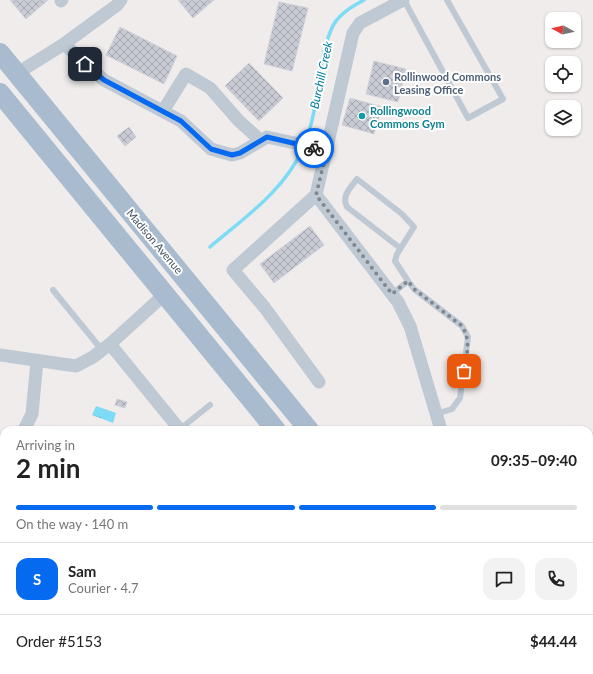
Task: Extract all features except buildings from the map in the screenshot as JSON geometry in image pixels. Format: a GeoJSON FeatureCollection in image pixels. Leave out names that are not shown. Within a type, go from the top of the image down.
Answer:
{"type":"FeatureCollection","features":[{"type":"Feature","properties":{"kind":"main road","name":"Madison Avenue"},"geometry":{"type":"LineString","coordinates":[[0,53],[307,426]]}},
{"type":"Feature","properties":{"kind":"main road"},"geometry":{"type":"LineString","coordinates":[[0,93],[273,426]]}},
{"type":"Feature","properties":{"kind":"street"},"geometry":{"type":"LineString","coordinates":[[16,74],[64,44],[117,5],[121,0]]}},
{"type":"Feature","properties":{"kind":"street"},"geometry":{"type":"LineString","coordinates":[[319,382],[265,308],[233,270],[316,195],[353,33],[360,23],[403,0]]}},
{"type":"Feature","properties":{"kind":"street"},"geometry":{"type":"LineString","coordinates":[[64,44],[104,80],[181,121],[211,149],[224,154],[232,155],[240,153],[267,137],[293,144],[327,150]]}},
{"type":"Feature","properties":{"kind":"street"},"geometry":{"type":"LineString","coordinates":[[163,111],[186,74],[210,88],[239,121],[260,140]]}},
{"type":"Feature","properties":{"kind":"street"},"geometry":{"type":"LineString","coordinates":[[316,195],[398,302],[410,326],[440,426]]}},
{"type":"Feature","properties":{"kind":"street"},"geometry":{"type":"LineString","coordinates":[[0,355],[76,366],[93,358],[165,294]]}},
{"type":"Feature","properties":{"kind":"street"},"geometry":{"type":"LineString","coordinates":[[106,347],[176,426]]}},
{"type":"Feature","properties":{"kind":"street"},"geometry":{"type":"LineString","coordinates":[[26,426],[32,414],[38,360]]}},
{"type":"Feature","properties":{"kind":"lane"},"geometry":{"type":"LineString","coordinates":[[403,0],[468,118],[503,99],[447,0]]}},
{"type":"Feature","properties":{"kind":"lane"},"geometry":{"type":"LineString","coordinates":[[400,248],[347,207],[345,202],[346,193],[357,178],[402,214],[414,227],[400,248],[395,261],[414,289],[462,326],[468,338],[460,398],[452,408],[436,414]]}},
{"type":"Feature","properties":{"kind":"lane"},"geometry":{"type":"LineString","coordinates":[[392,294],[408,281]]}},
{"type":"Feature","properties":{"kind":"lane"},"geometry":{"type":"LineString","coordinates":[[53,290],[106,347]]}},
{"type":"Feature","properties":{"kind":"lane"},"geometry":{"type":"LineString","coordinates":[[185,426],[210,405]]}},
{"type":"Feature","properties":{"kind":"water"},"geometry":{"type":"Polygon","coordinates":[[[96,406],[116,413],[113,423],[92,415],[96,406]]]}},
{"type":"Feature","properties":{"kind":"waterway","name":"Burchill Creek"},"geometry":{"type":"LineString","coordinates":[[305,142],[310,129],[326,44],[333,25],[340,16],[364,0]]}},
{"type":"Feature","properties":{"kind":"waterway","name":"Burchill Creek"},"geometry":{"type":"LineString","coordinates":[[210,247],[250,214],[275,190],[286,177],[303,148]]}},
{"type":"Feature","properties":{"kind":"way so far"},"geometry":{"type":"LineString","coordinates":[[314,148],[327,150],[316,195],[392,294],[408,281],[414,289],[462,326],[468,338],[464,371]]}},
{"type":"Feature","properties":{"kind":"place","name":"Rollinwood Commons Leasing Office"},"geometry":{"type":"Point","coordinates":[386,82]}},
{"type":"Feature","properties":{"kind":"place","name":"Rollingwood Commons Gym"},"geometry":{"type":"Point","coordinates":[362,116]}},
{"type":"Feature","properties":{"kind":"route"},"geometry":{"type":"LineString","coordinates":[[85,64],[91,71],[104,80],[181,121],[211,149],[224,154],[232,155],[240,153],[267,137],[277,141],[314,148]]}}]}
